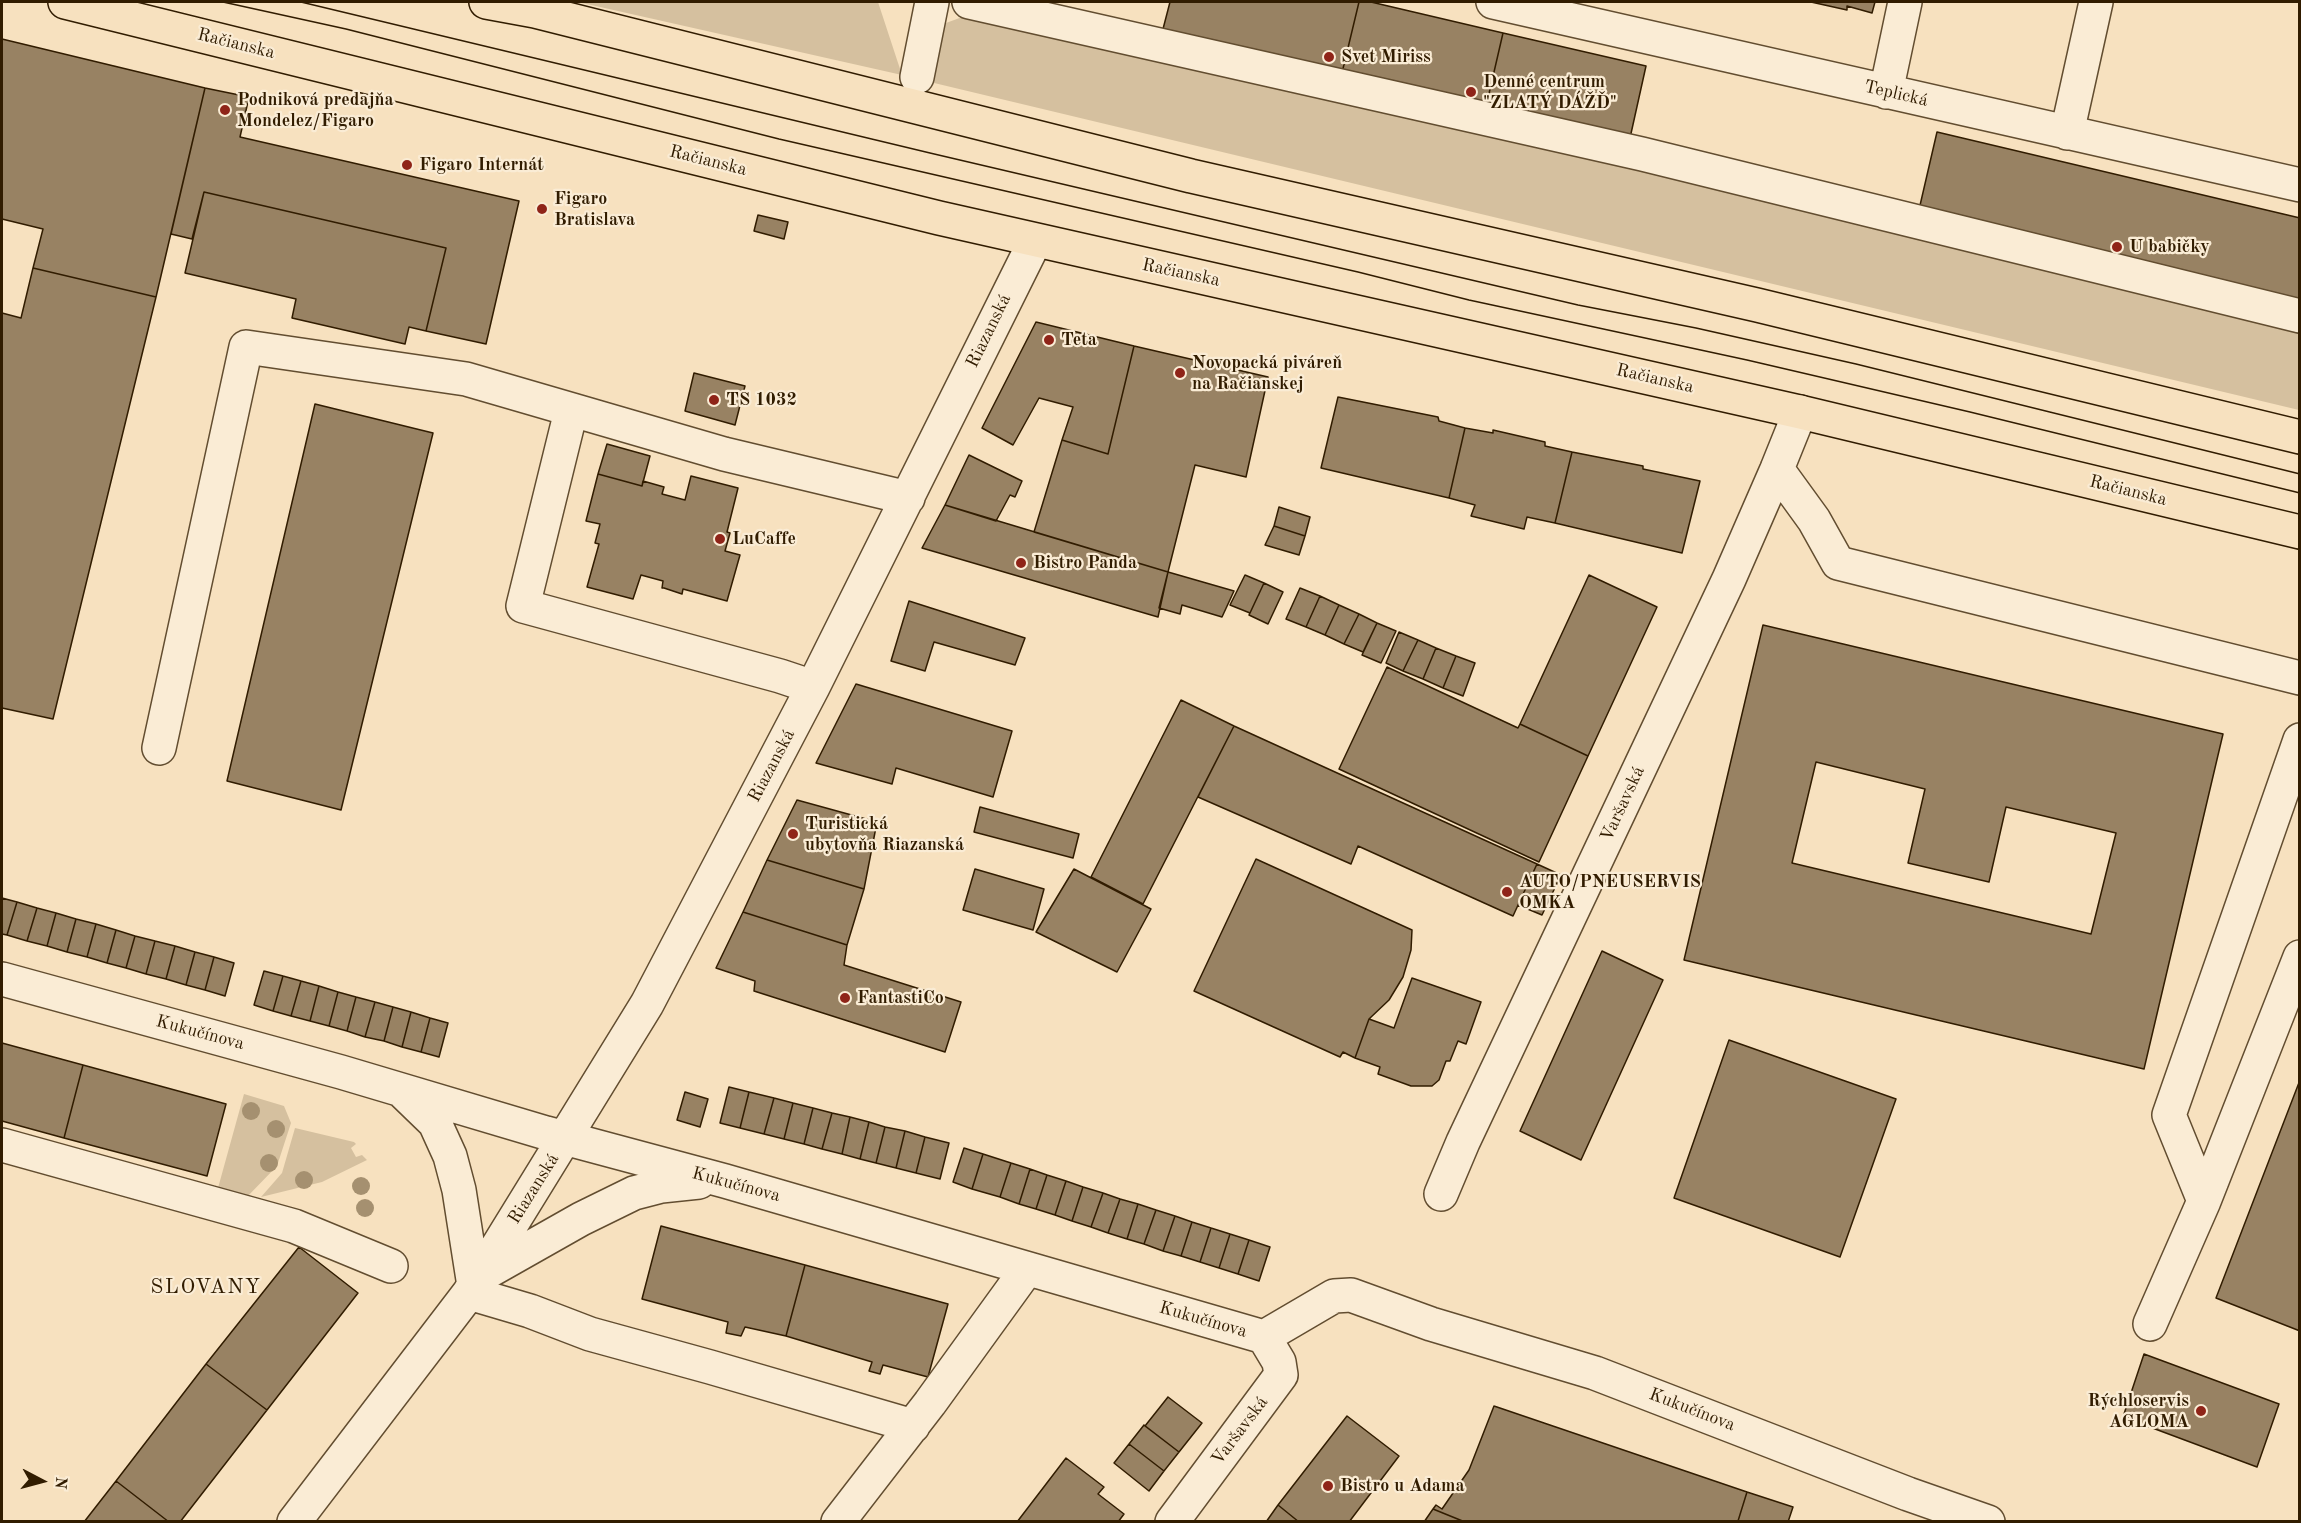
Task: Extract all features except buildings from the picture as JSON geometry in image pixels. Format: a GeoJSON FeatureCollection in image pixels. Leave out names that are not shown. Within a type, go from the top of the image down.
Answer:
{"type":"FeatureCollection","features":[{"type":"Feature","properties":{"kind":"main road","name":"Račianska"},"geometry":{"type":"LineString","coordinates":[[65,2],[1035,241],[1800,412],[2300,532]]}},
{"type":"Feature","properties":{"kind":"main road"},"geometry":{"type":"LineString","coordinates":[[486,2],[535,11],[1191,176],[1757,305],[2300,437]]}},
{"type":"Feature","properties":{"kind":"street"},"geometry":{"type":"LineString","coordinates":[[917,77],[932,2]]}},
{"type":"Feature","properties":{"kind":"street"},"geometry":{"type":"LineString","coordinates":[[969,2],[1642,154],[2300,316]]}},
{"type":"Feature","properties":{"kind":"street","name":"Teplická"},"geometry":{"type":"LineString","coordinates":[[1493,2],[2300,185]]}},
{"type":"Feature","properties":{"kind":"street"},"geometry":{"type":"LineString","coordinates":[[1886,92],[1905,2]]}},
{"type":"Feature","properties":{"kind":"street"},"geometry":{"type":"LineString","coordinates":[[2067,133],[2096,2]]}},
{"type":"Feature","properties":{"kind":"street","name":"Riazanská"},"geometry":{"type":"LineString","coordinates":[[294,1521],[475,1285],[647,1004],[813,687],[1035,241]]}},
{"type":"Feature","properties":{"kind":"street"},"geometry":{"type":"LineString","coordinates":[[159,748],[246,347],[466,379],[723,454],[908,498]]}},
{"type":"Feature","properties":{"kind":"street"},"geometry":{"type":"LineString","coordinates":[[571,411],[523,606],[813,687]]}},
{"type":"Feature","properties":{"kind":"street","name":"Varšavská"},"geometry":{"type":"LineString","coordinates":[[1441,1194],[1463,1142],[1729,579],[1800,412]]}},
{"type":"Feature","properties":{"kind":"street"},"geometry":{"type":"LineString","coordinates":[[1777,469],[1814,520],[1838,562],[2300,678]]}},
{"type":"Feature","properties":{"kind":"street"},"geometry":{"type":"LineString","coordinates":[[2204,1201],[2169,1116],[2300,740]]}},
{"type":"Feature","properties":{"kind":"street"},"geometry":{"type":"LineString","coordinates":[[2150,1324],[2204,1201],[2300,957]]}},
{"type":"Feature","properties":{"kind":"street","name":"Kukučínova"},"geometry":{"type":"LineString","coordinates":[[2,979],[398,1088],[565,1138],[725,1180],[1264,1337],[1334,1296],[1351,1295],[1431,1324],[1595,1373],[1897,1490],[1988,1521]]}},
{"type":"Feature","properties":{"kind":"street","name":"Kukučínova"},"geometry":{"type":"LineString","coordinates":[[398,1088],[435,1123],[450,1156],[459,1190],[475,1285]]}},
{"type":"Feature","properties":{"kind":"street"},"geometry":{"type":"LineString","coordinates":[[2,1146],[294,1226],[391,1266]]}},
{"type":"Feature","properties":{"kind":"street","name":"Riazanská"},"geometry":{"type":"LineString","coordinates":[[475,1285],[581,1219],[634,1193],[661,1186],[725,1180]]}},
{"type":"Feature","properties":{"kind":"street"},"geometry":{"type":"LineString","coordinates":[[838,1521],[913,1426],[1027,1269]]}},
{"type":"Feature","properties":{"kind":"street"},"geometry":{"type":"LineString","coordinates":[[475,1285],[530,1311],[590,1334],[913,1426]]}},
{"type":"Feature","properties":{"kind":"street","name":"Varšavská"},"geometry":{"type":"LineString","coordinates":[[1172,1521],[1281,1375],[1279,1362],[1264,1337]]}},
{"type":"Feature","properties":{"kind":"shaded area"},"geometry":{"type":"Polygon","coordinates":[[[578,2],[878,2],[902,75],[578,2]]]}},
{"type":"Feature","properties":{"kind":"shaded area"},"geometry":{"type":"Polygon","coordinates":[[[985,15],[2299,326],[2299,410],[930,82],[935,48],[946,23],[965,16],[985,15]]]}},
{"type":"Feature","properties":{"kind":"shaded area"},"geometry":{"type":"Polygon","coordinates":[[[244,1094],[284,1106],[291,1123],[277,1166],[245,1199],[218,1188],[244,1094]]]}},
{"type":"Feature","properties":{"kind":"shaded area"},"geometry":{"type":"Polygon","coordinates":[[[295,1128],[354,1142],[356,1144],[351,1148],[356,1157],[362,1155],[367,1160],[322,1182],[261,1197],[282,1173],[295,1128]]]}},
{"type":"Feature","properties":{"kind":"tram line"},"geometry":{"type":"LineString","coordinates":[[223,2],[346,29],[779,139],[1358,272],[1469,300],[1747,360],[2300,493]]}},
{"type":"Feature","properties":{"kind":"tram line"},"geometry":{"type":"LineString","coordinates":[[301,2],[1578,305],[1696,328],[1856,364],[2300,474]]}},
{"type":"Feature","properties":{"kind":"place","name":"Svet Miriss"},"geometry":{"type":"Point","coordinates":[1329,57]}},
{"type":"Feature","properties":{"kind":"place","name":"Denné centrum \"ZLATÝ DÁŽĎ\""},"geometry":{"type":"Point","coordinates":[1471,92]}},
{"type":"Feature","properties":{"kind":"place","name":"Podniková predajňa Mondelez/Figaro"},"geometry":{"type":"Point","coordinates":[225,110]}},
{"type":"Feature","properties":{"kind":"place","name":"Figaro Internát"},"geometry":{"type":"Point","coordinates":[407,165]}},
{"type":"Feature","properties":{"kind":"place","name":"Figaro Bratislava"},"geometry":{"type":"Point","coordinates":[542,209]}},
{"type":"Feature","properties":{"kind":"place","name":"U babičky"},"geometry":{"type":"Point","coordinates":[2117,247]}},
{"type":"Feature","properties":{"kind":"place","name":"Teta"},"geometry":{"type":"Point","coordinates":[1049,340]}},
{"type":"Feature","properties":{"kind":"place","name":"Novopacká piváreň na Račianskej"},"geometry":{"type":"Point","coordinates":[1180,373]}},
{"type":"Feature","properties":{"kind":"place","name":"TS 1032"},"geometry":{"type":"Point","coordinates":[714,400]}},
{"type":"Feature","properties":{"kind":"place","name":"LuCaffe"},"geometry":{"type":"Point","coordinates":[720,539]}},
{"type":"Feature","properties":{"kind":"place","name":"Bistro Panda"},"geometry":{"type":"Point","coordinates":[1021,563]}},
{"type":"Feature","properties":{"kind":"place","name":"Turistická ubytovňa Riazanská"},"geometry":{"type":"Point","coordinates":[793,834]}},
{"type":"Feature","properties":{"kind":"place","name":"AUTO/PNEUSERVIS OMKA"},"geometry":{"type":"Point","coordinates":[1507,892]}},
{"type":"Feature","properties":{"kind":"place","name":"FantastiCo"},"geometry":{"type":"Point","coordinates":[845,998]}},
{"type":"Feature","properties":{"kind":"place","name":"Rýchloservis AGLOMA"},"geometry":{"type":"Point","coordinates":[2201,1411]}},
{"type":"Feature","properties":{"kind":"place","name":"Bistro u Adama"},"geometry":{"type":"Point","coordinates":[1328,1486]}},
{"type":"Feature","properties":{"kind":"district","name":"SLOVANY"},"geometry":{"type":"Point","coordinates":[206,1287]}}]}
